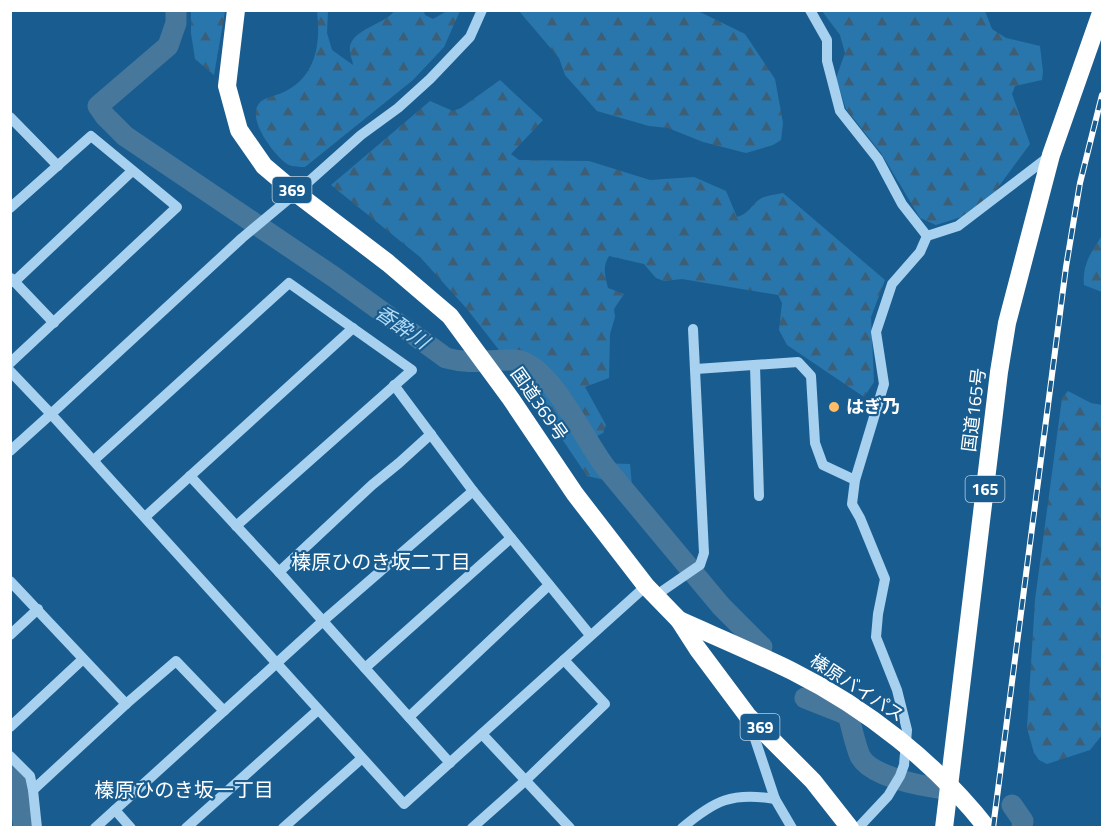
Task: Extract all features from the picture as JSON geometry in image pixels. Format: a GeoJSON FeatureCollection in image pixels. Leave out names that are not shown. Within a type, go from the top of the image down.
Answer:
{"type":"FeatureCollection","features":[{"type":"Feature","properties":{"kind":"highway","name":"国道369号"},"geometry":{"type":"LineString","coordinates":[[236,10],[228,86],[239,130],[264,166],[380,256],[450,316],[512,399],[575,495],[650,591],[679,620],[747,715],[813,781],[850,828]]}},
{"type":"Feature","properties":{"kind":"highway","name":"国道165号"},"geometry":{"type":"LineString","coordinates":[[944,828],[1007,323],[1051,155],[1102,10]]}},
{"type":"Feature","properties":{"kind":"highway","name":"榛原バイパス"},"geometry":{"type":"LineString","coordinates":[[679,620],[793,672],[844,701],[925,761],[973,810],[987,828]]}},
{"type":"Feature","properties":{"kind":"street"},"geometry":{"type":"LineString","coordinates":[[10,451],[242,238],[430,79],[470,37],[482,10]]}},
{"type":"Feature","properties":{"kind":"street"},"geometry":{"type":"LineString","coordinates":[[810,10],[827,40],[827,61],[840,111],[878,159],[902,204],[927,236]]}},
{"type":"Feature","properties":{"kind":"street"},"geometry":{"type":"LineString","coordinates":[[10,117],[58,166]]}},
{"type":"Feature","properties":{"kind":"street"},"geometry":{"type":"LineString","coordinates":[[10,363],[177,207],[131,172],[91,136],[13,202]]}},
{"type":"Feature","properties":{"kind":"street"},"geometry":{"type":"LineString","coordinates":[[858,828],[888,796],[897,780],[904,765],[907,730],[897,690],[876,637],[885,579],[865,529],[852,504],[855,480],[884,384],[876,333],[892,284],[920,252],[927,236],[958,226],[1003,194],[1051,155]]}},
{"type":"Feature","properties":{"kind":"street"},"geometry":{"type":"LineString","coordinates":[[54,323],[12,280],[131,172]]}},
{"type":"Feature","properties":{"kind":"street"},"geometry":{"type":"LineString","coordinates":[[94,460],[289,283],[412,370],[236,526]]}},
{"type":"Feature","properties":{"kind":"street"},"geometry":{"type":"LineString","coordinates":[[145,517],[353,328]]}},
{"type":"Feature","properties":{"kind":"street"},"geometry":{"type":"LineString","coordinates":[[10,371],[94,460],[361,759],[404,804],[590,635],[650,591],[677,580],[700,564],[704,553],[693,329]]}},
{"type":"Feature","properties":{"kind":"street"},"geometry":{"type":"LineString","coordinates":[[696,369],[798,362],[811,376],[815,443],[823,465],[855,480]]}},
{"type":"Feature","properties":{"kind":"street"},"geometry":{"type":"LineString","coordinates":[[755,366],[759,496]]}},
{"type":"Feature","properties":{"kind":"street"},"geometry":{"type":"LineString","coordinates":[[394,385],[473,491],[590,635]]}},
{"type":"Feature","properties":{"kind":"street"},"geometry":{"type":"LineString","coordinates":[[279,572],[372,485],[431,434]]}},
{"type":"Feature","properties":{"kind":"street"},"geometry":{"type":"LineString","coordinates":[[190,476],[450,763]]}},
{"type":"Feature","properties":{"kind":"street"},"geometry":{"type":"LineString","coordinates":[[94,828],[323,621],[473,491]]}},
{"type":"Feature","properties":{"kind":"street"},"geometry":{"type":"LineString","coordinates":[[365,668],[511,538]]}},
{"type":"Feature","properties":{"kind":"street"},"geometry":{"type":"LineString","coordinates":[[10,581],[126,704]]}},
{"type":"Feature","properties":{"kind":"street"},"geometry":{"type":"LineString","coordinates":[[409,717],[549,585]]}},
{"type":"Feature","properties":{"kind":"street"},"geometry":{"type":"LineString","coordinates":[[10,635],[38,609]]}},
{"type":"Feature","properties":{"kind":"street"},"geometry":{"type":"LineString","coordinates":[[10,727],[83,659]]}},
{"type":"Feature","properties":{"kind":"street"},"geometry":{"type":"LineString","coordinates":[[472,828],[605,705],[564,660]]}},
{"type":"Feature","properties":{"kind":"street"},"geometry":{"type":"LineString","coordinates":[[33,790],[176,661],[224,711]]}},
{"type":"Feature","properties":{"kind":"street"},"geometry":{"type":"LineString","coordinates":[[186,828],[318,710]]}},
{"type":"Feature","properties":{"kind":"street"},"geometry":{"type":"LineString","coordinates":[[747,715],[775,800],[792,828]]}},
{"type":"Feature","properties":{"kind":"street"},"geometry":{"type":"LineString","coordinates":[[482,734],[570,828]]}},
{"type":"Feature","properties":{"kind":"street"},"geometry":{"type":"LineString","coordinates":[[10,756],[30,776],[37,828]]}},
{"type":"Feature","properties":{"kind":"street"},"geometry":{"type":"LineString","coordinates":[[283,828],[361,759]]}},
{"type":"Feature","properties":{"kind":"street"},"geometry":{"type":"LineString","coordinates":[[682,828],[704,809],[733,797],[755,796],[775,800]]}},
{"type":"Feature","properties":{"kind":"street"},"geometry":{"type":"LineString","coordinates":[[115,810],[131,828]]}},
{"type":"Feature","properties":{"kind":"green space"},"geometry":{"type":"Polygon","coordinates":[[[191,11],[225,11],[214,75],[195,59],[191,33],[191,11]]]}},
{"type":"Feature","properties":{"kind":"green space"},"geometry":{"type":"Polygon","coordinates":[[[317,11],[328,11],[327,33],[332,50],[353,65],[350,51],[354,38],[394,11],[424,11],[425,15],[433,19],[447,11],[460,11],[444,47],[413,80],[305,167],[296,167],[287,164],[269,146],[259,128],[256,112],[262,101],[293,87],[309,69],[317,47],[317,11]]]}},
{"type":"Feature","properties":{"kind":"green space"},"geometry":{"type":"Polygon","coordinates":[[[519,11],[698,11],[745,34],[775,79],[783,123],[781,140],[773,145],[746,153],[703,142],[668,128],[649,126],[597,111],[565,75],[559,58],[519,11]]]}},
{"type":"Feature","properties":{"kind":"green space"},"geometry":{"type":"Polygon","coordinates":[[[822,11],[985,11],[992,29],[1006,38],[1040,46],[1042,80],[1015,86],[1012,94],[1030,144],[991,197],[961,217],[936,225],[920,218],[881,153],[846,109],[836,78],[845,53],[840,35],[822,11]]]}},
{"type":"Feature","properties":{"kind":"green space"},"geometry":{"type":"Polygon","coordinates":[[[500,80],[543,120],[511,154],[519,160],[589,161],[650,180],[694,177],[726,191],[737,217],[744,214],[762,198],[783,193],[885,280],[871,317],[874,382],[864,397],[787,345],[779,330],[782,303],[778,295],[682,279],[664,281],[656,278],[644,264],[609,256],[605,268],[608,288],[624,294],[614,309],[615,317],[610,334],[609,378],[585,387],[606,425],[603,433],[585,442],[593,463],[630,464],[632,486],[587,476],[521,378],[467,309],[420,257],[331,185],[430,101],[453,111],[461,108],[500,80]]]}},
{"type":"Feature","properties":{"kind":"green space"},"geometry":{"type":"Polygon","coordinates":[[[1102,236],[1102,292],[1084,285],[1084,271],[1094,247],[1102,236]]]}},
{"type":"Feature","properties":{"kind":"green space"},"geometry":{"type":"Polygon","coordinates":[[[1068,391],[1091,403],[1102,405],[1102,735],[1090,750],[1047,764],[1039,760],[1034,753],[1027,728],[1035,600],[1062,398],[1068,391]]]}},
{"type":"Feature","properties":{"kind":"waterway","name":"香酔川"},"geometry":{"type":"LineString","coordinates":[[176,10],[176,23],[168,46],[98,106],[105,116],[125,136],[334,277],[446,358],[472,361],[515,360],[528,364],[541,374],[566,405],[606,468],[721,606],[762,647]]}},
{"type":"Feature","properties":{"kind":"waterway","name":"香酔川"},"geometry":{"type":"LineString","coordinates":[[805,698],[848,715],[860,756],[865,763],[895,778],[937,788]]}},
{"type":"Feature","properties":{"kind":"waterway"},"geometry":{"type":"LineString","coordinates":[[10,771],[16,776],[24,828]]}},
{"type":"Feature","properties":{"kind":"waterway","name":"香酔川"},"geometry":{"type":"LineString","coordinates":[[1012,805],[1023,821],[1022,828]]}},
{"type":"Feature","properties":{"kind":"railway"},"geometry":{"type":"LineString","coordinates":[[993,828],[1066,267],[1080,183],[1102,95]]}},
{"type":"Feature","properties":{"kind":"place","name":"はぎ乃"},"geometry":{"type":"Point","coordinates":[834,407]}},
{"type":"Feature","properties":{"kind":"district","name":"榛原ひのき坂二丁目"},"geometry":{"type":"Point","coordinates":[381,562]}},
{"type":"Feature","properties":{"kind":"district","name":"榛原ひのき坂一丁目"},"geometry":{"type":"Point","coordinates":[184,790]}}]}
